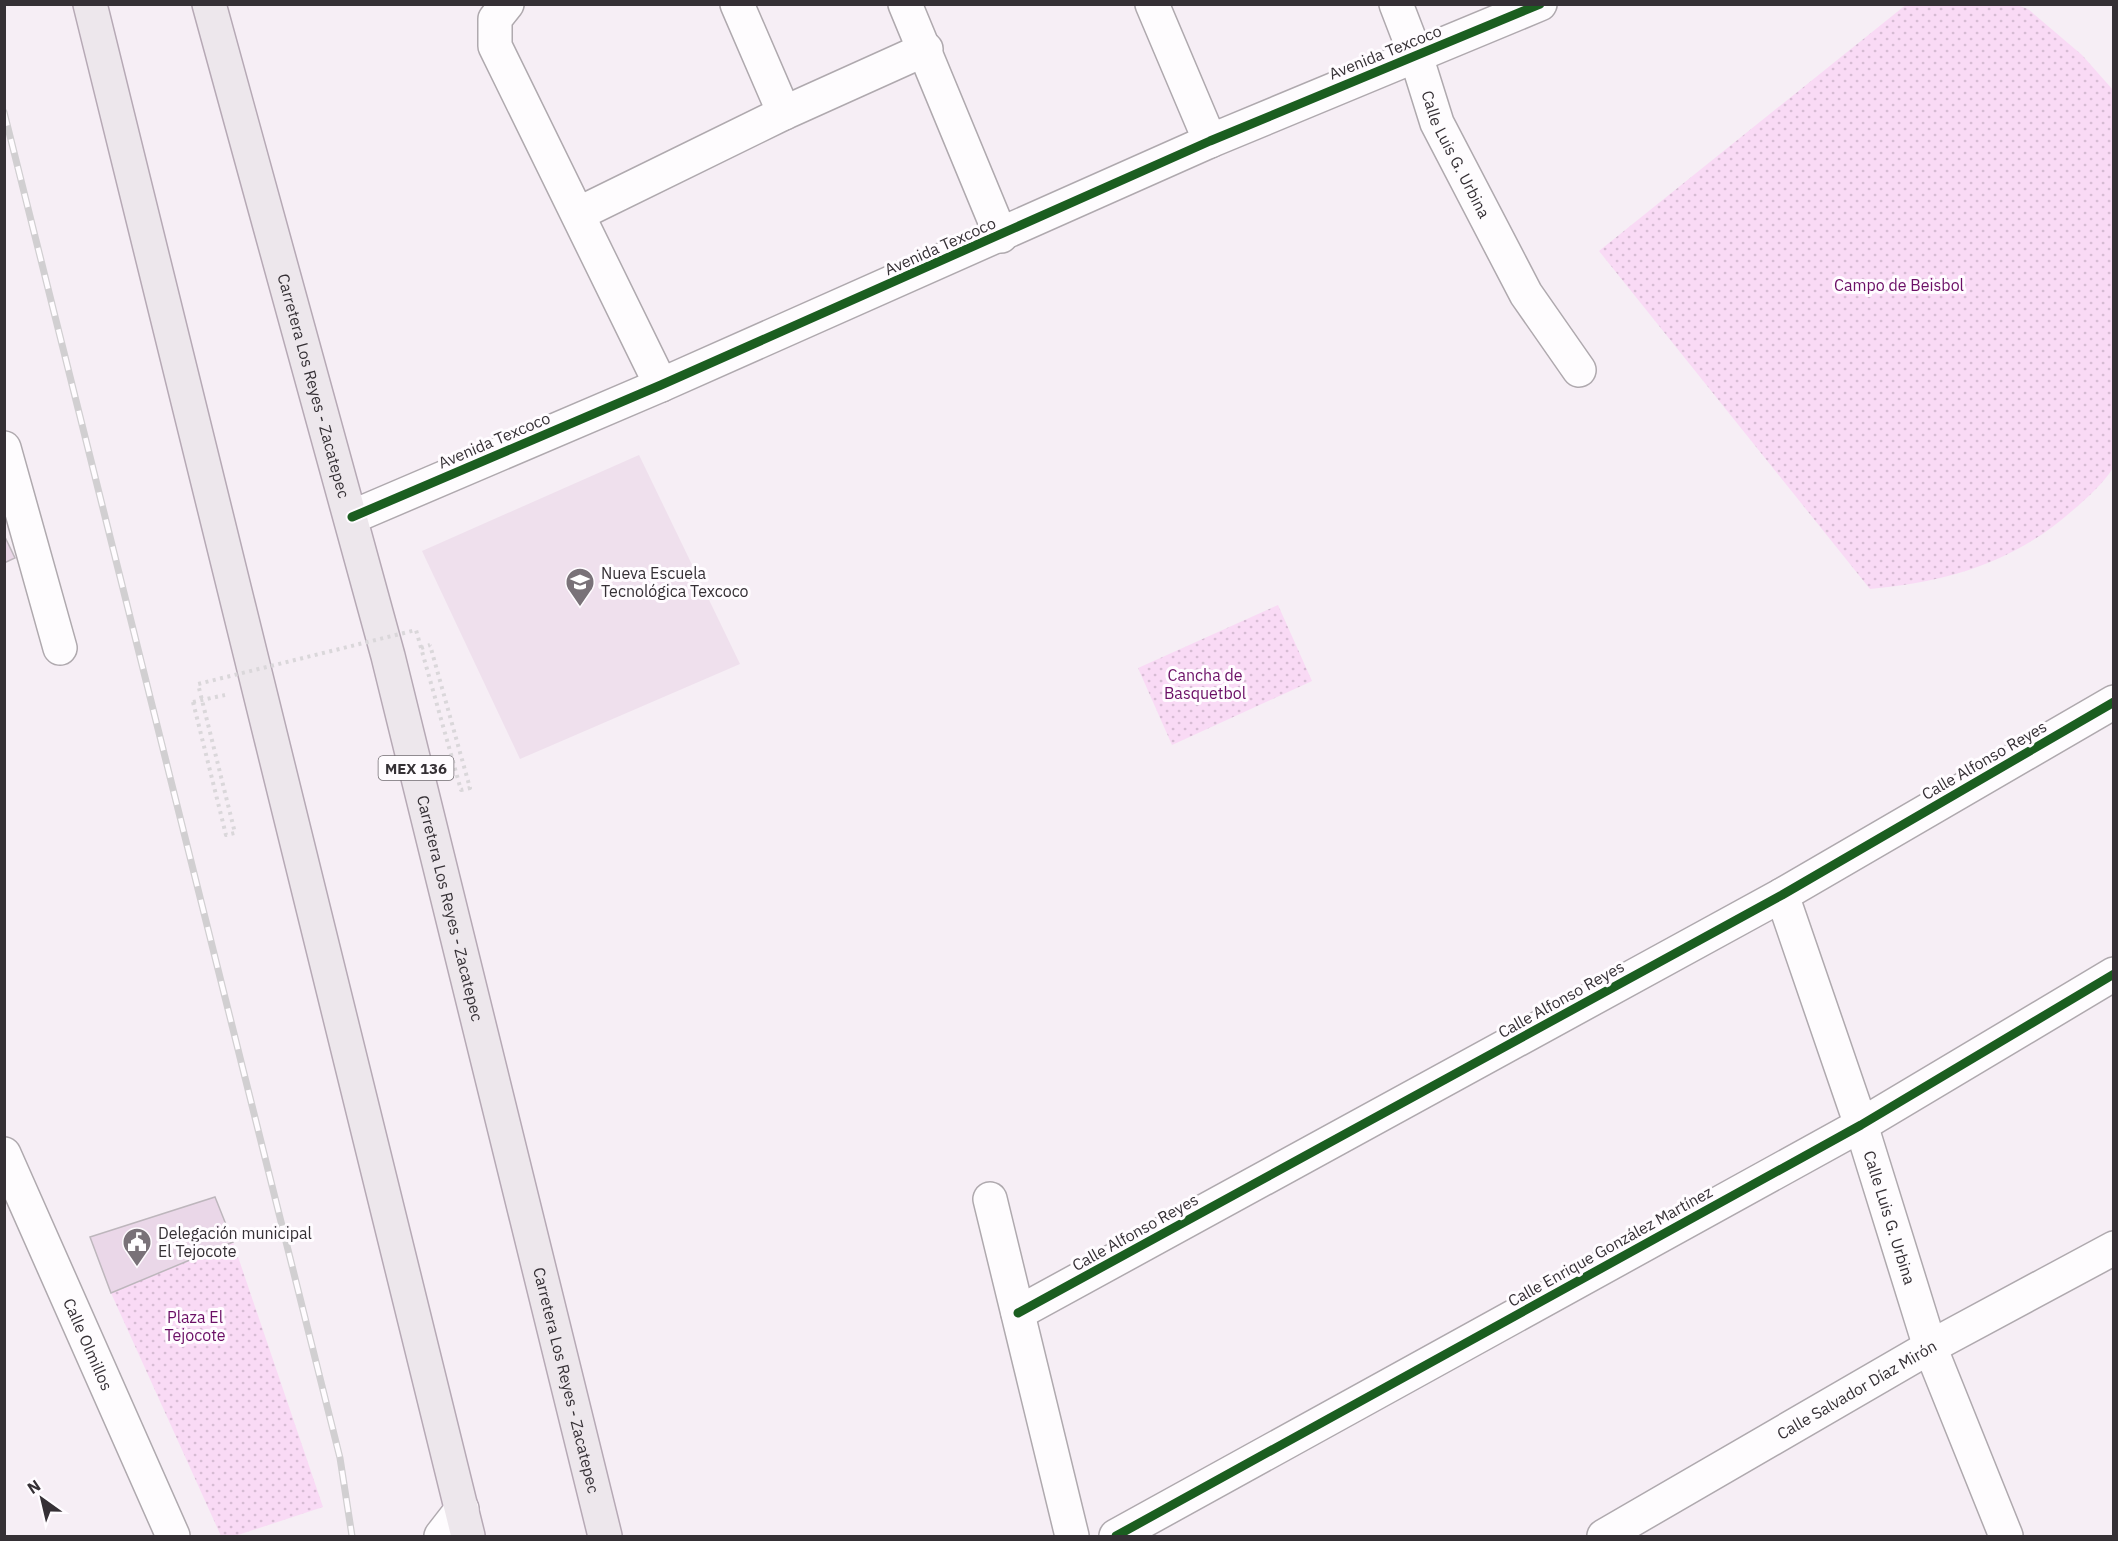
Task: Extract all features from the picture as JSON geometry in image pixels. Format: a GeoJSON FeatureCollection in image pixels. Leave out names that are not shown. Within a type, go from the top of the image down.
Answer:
{"type":"FeatureCollection","features":[{"type":"Feature","properties":{"kind":"main road"},"geometry":{"type":"LineString","coordinates":[[90,4],[465,1523]]}},
{"type":"Feature","properties":{"kind":"main road","name":"Carretera Los Reyes - Zacatepec"},"geometry":{"type":"LineString","coordinates":[[209,4],[352,517],[605,1536]]}},
{"type":"Feature","properties":{"kind":"street"},"geometry":{"type":"LineString","coordinates":[[507,4],[495,19],[495,46],[661,385]]}},
{"type":"Feature","properties":{"kind":"street"},"geometry":{"type":"LineString","coordinates":[[737,4],[784,112]]}},
{"type":"Feature","properties":{"kind":"street"},"geometry":{"type":"LineString","coordinates":[[905,4],[926,49],[1002,236]]}},
{"type":"Feature","properties":{"kind":"street"},"geometry":{"type":"LineString","coordinates":[[1152,4],[1209,141]]}},
{"type":"Feature","properties":{"kind":"street","name":"Calle Luis G. Urbina"},"geometry":{"type":"LineString","coordinates":[[1396,4],[1416,56],[1437,123],[1526,294],[1579,370]]}},
{"type":"Feature","properties":{"kind":"street","name":"Avenida Texcoco"},"geometry":{"type":"LineString","coordinates":[[352,517],[1002,236],[1209,141],[1540,4]]}},
{"type":"Feature","properties":{"kind":"street"},"geometry":{"type":"LineString","coordinates":[[578,214],[784,112],[926,49]]}},
{"type":"Feature","properties":{"kind":"street"},"geometry":{"type":"LineString","coordinates":[[4,448],[60,648]]}},
{"type":"Feature","properties":{"kind":"street","name":"Calle Alfonso Reyes"},"geometry":{"type":"LineString","coordinates":[[1018,1313],[1782,895],[2114,702]]}},
{"type":"Feature","properties":{"kind":"street","name":"Calle Luis G. Urbina"},"geometry":{"type":"LineString","coordinates":[[1782,895],[1861,1125],[1930,1347],[2006,1536]]}},
{"type":"Feature","properties":{"kind":"street","name":"Calle Enrique González Martínez"},"geometry":{"type":"LineString","coordinates":[[1116,1536],[1861,1125],[2114,974]]}},
{"type":"Feature","properties":{"kind":"street","name":"Calle Olmillos"},"geometry":{"type":"LineString","coordinates":[[4,1154],[173,1536]]}},
{"type":"Feature","properties":{"kind":"street"},"geometry":{"type":"LineString","coordinates":[[990,1199],[1072,1536]]}},
{"type":"Feature","properties":{"kind":"street","name":"Calle Salvador Díaz Mirón"},"geometry":{"type":"LineString","coordinates":[[1604,1536],[1930,1347],[2114,1248]]}},
{"type":"Feature","properties":{"kind":"street"},"geometry":{"type":"LineString","coordinates":[[441,1536],[465,1523]]}},
{"type":"Feature","properties":{"kind":"path"},"geometry":{"type":"LineString","coordinates":[[193,702],[226,835],[235,833],[198,684],[416,630],[461,790],[470,788],[430,645]]}},
{"type":"Feature","properties":{"kind":"shaded area","name":"Nueva Escuela Tecnológica Texcoco"},"geometry":{"type":"Polygon","coordinates":[[[639,455],[740,664],[520,759],[422,551],[639,455]]]}},
{"type":"Feature","properties":{"kind":"green space","name":"Campo de Beisbol"},"geometry":{"type":"Polygon","coordinates":[[[1907,4],[2017,5],[2028,9],[2082,55],[2113,90],[2113,468],[2089,496],[2050,529],[2002,557],[1952,575],[1870,589],[1599,251],[1907,4]]]}},
{"type":"Feature","properties":{"kind":"green space","name":"Cancha de Basquetbol"},"geometry":{"type":"Polygon","coordinates":[[[1278,605],[1312,681],[1172,745],[1138,668],[1278,605]]]}},
{"type":"Feature","properties":{"kind":"green space","name":"Plaza El Tejocote"},"geometry":{"type":"Polygon","coordinates":[[[233,1242],[323,1507],[235,1536],[221,1536],[111,1293],[233,1242]]]}},
{"type":"Feature","properties":{"kind":"building"},"geometry":{"type":"Polygon","coordinates":[[[4,535],[15,558],[4,563],[4,535]]]}},
{"type":"Feature","properties":{"kind":"building","name":"Delegación municipal El Tejocote"},"geometry":{"type":"Polygon","coordinates":[[[215,1197],[233,1242],[111,1293],[90,1237],[215,1197]]]}},
{"type":"Feature","properties":{"kind":"railway"},"geometry":{"type":"LineString","coordinates":[[4,112],[340,1458],[352,1536]]}},
{"type":"Feature","properties":{"kind":"cycle path"},"geometry":{"type":"LineString","coordinates":[[352,517],[661,385],[1210,141],[1540,4]]}},
{"type":"Feature","properties":{"kind":"cycle path"},"geometry":{"type":"LineString","coordinates":[[1018,1313],[1782,895],[2114,702]]}},
{"type":"Feature","properties":{"kind":"cycle path"},"geometry":{"type":"LineString","coordinates":[[1116,1536],[1861,1125],[2114,974]]}},
{"type":"Feature","properties":{"kind":"place","name":"Nueva Escuela Tecnológica Texcoco"},"geometry":{"type":"Point","coordinates":[580,608]}},
{"type":"Feature","properties":{"kind":"place","name":"Delegación municipal El Tejocote"},"geometry":{"type":"Point","coordinates":[137,1268]}}]}
